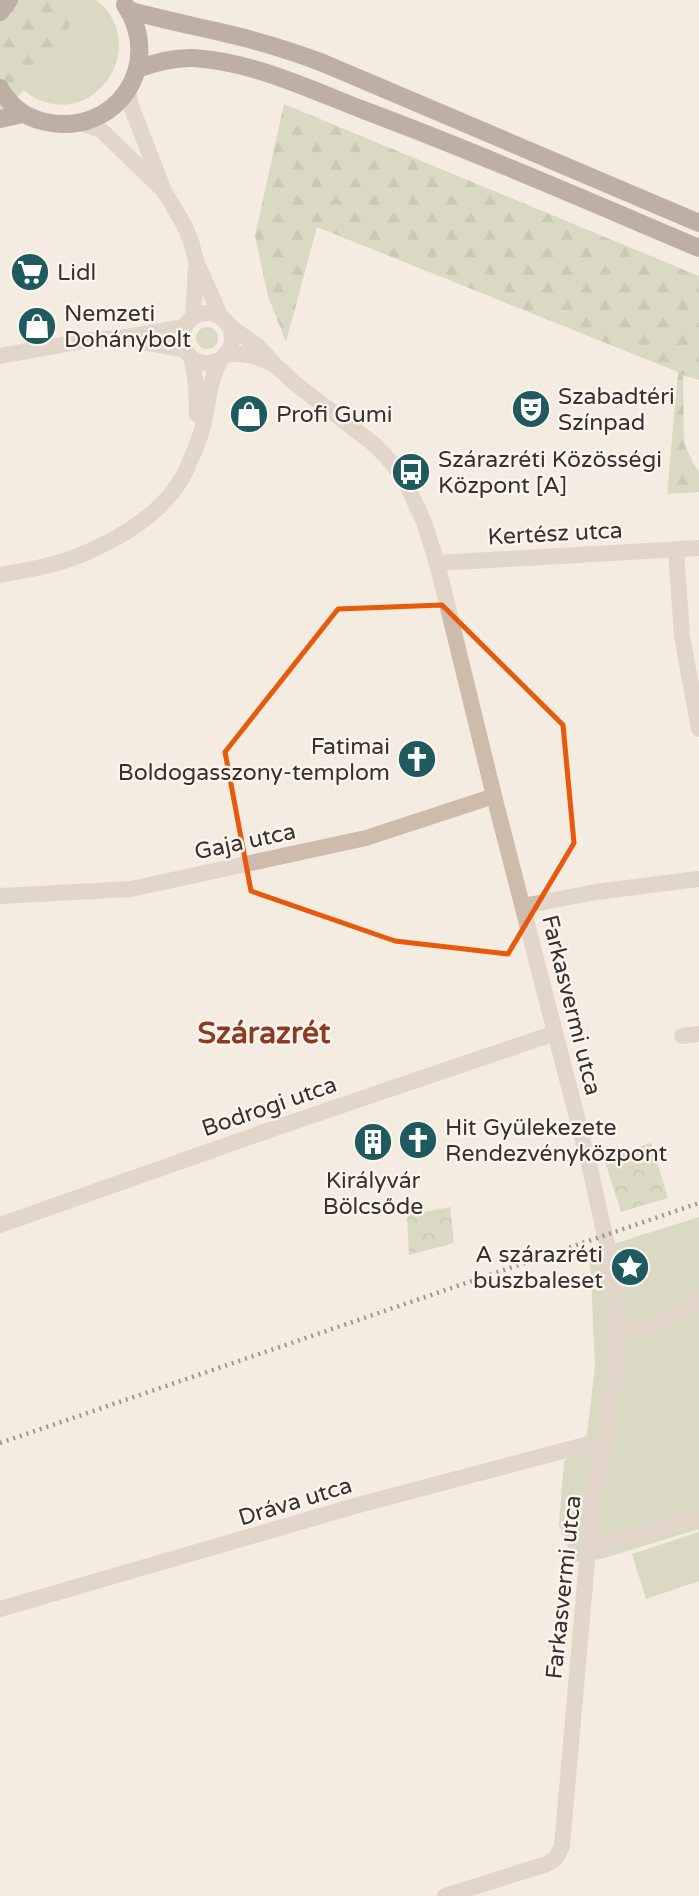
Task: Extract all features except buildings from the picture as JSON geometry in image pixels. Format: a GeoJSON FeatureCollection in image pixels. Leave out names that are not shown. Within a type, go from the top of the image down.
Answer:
{"type":"FeatureCollection","features":[{"type":"Feature","properties":{"kind":"main road"},"geometry":{"type":"LineString","coordinates":[[0,12],[9,0]]}},
{"type":"Feature","properties":{"kind":"main road"},"geometry":{"type":"LineString","coordinates":[[125,5],[288,50],[364,79],[699,223]]}},
{"type":"Feature","properties":{"kind":"main road"},"geometry":{"type":"LineString","coordinates":[[0,88],[23,114],[41,121],[71,125],[97,118],[110,110],[128,91],[137,69],[137,30],[125,5]]}},
{"type":"Feature","properties":{"kind":"main road"},"geometry":{"type":"LineString","coordinates":[[137,69],[153,63],[192,58],[239,66],[282,78],[441,139],[699,247]]}},
{"type":"Feature","properties":{"kind":"main road"},"geometry":{"type":"LineString","coordinates":[[0,119],[23,114]]}},
{"type":"Feature","properties":{"kind":"street"},"geometry":{"type":"LineString","coordinates":[[0,575],[77,556],[123,534],[152,513],[177,486],[189,465],[203,427],[209,387],[223,357],[230,349],[232,335],[196,261],[183,223],[164,191],[131,106],[128,91]]}},
{"type":"Feature","properties":{"kind":"street"},"geometry":{"type":"LineString","coordinates":[[82,123],[101,130],[164,191]]}},
{"type":"Feature","properties":{"kind":"street"},"geometry":{"type":"LineString","coordinates":[[196,261],[189,322],[182,334],[196,386],[198,440]]}},
{"type":"Feature","properties":{"kind":"street"},"geometry":{"type":"LineString","coordinates":[[0,356],[121,338],[189,322],[207,313],[223,319]]}},
{"type":"Feature","properties":{"kind":"street","name":"Farkasvermi utca"},"geometry":{"type":"LineString","coordinates":[[223,319],[259,347],[298,385],[375,445],[393,464],[414,498],[437,563],[589,1164],[611,1264],[617,1335],[614,1380],[588,1549],[562,1846],[560,1852],[547,1864],[445,1896]]}},
{"type":"Feature","properties":{"kind":"street"},"geometry":{"type":"LineString","coordinates":[[121,338],[188,354],[206,363],[223,357]]}},
{"type":"Feature","properties":{"kind":"street","name":"Farkasvermi utca"},"geometry":{"type":"LineString","coordinates":[[223,357],[232,354],[254,356],[275,365]]}},
{"type":"Feature","properties":{"kind":"street","name":"Kertész utca"},"geometry":{"type":"LineString","coordinates":[[437,563],[699,548]]}},
{"type":"Feature","properties":{"kind":"street"},"geometry":{"type":"LineString","coordinates":[[676,550],[682,636],[699,727]]}},
{"type":"Feature","properties":{"kind":"street","name":"Gaja utca"},"geometry":{"type":"LineString","coordinates":[[0,896],[131,889],[366,838],[494,796]]}},
{"type":"Feature","properties":{"kind":"street"},"geometry":{"type":"LineString","coordinates":[[523,906],[596,892],[699,879]]}},
{"type":"Feature","properties":{"kind":"street","name":"Bodrogi utca"},"geometry":{"type":"LineString","coordinates":[[0,1225],[555,1033]]}},
{"type":"Feature","properties":{"kind":"street"},"geometry":{"type":"LineString","coordinates":[[682,1036],[699,1034]]}},
{"type":"Feature","properties":{"kind":"street"},"geometry":{"type":"LineString","coordinates":[[617,1335],[647,1327],[699,1300]]}},
{"type":"Feature","properties":{"kind":"street","name":"Dráva utca"},"geometry":{"type":"LineString","coordinates":[[0,1609],[362,1504],[604,1440]]}},
{"type":"Feature","properties":{"kind":"street"},"geometry":{"type":"LineString","coordinates":[[588,1549],[699,1516]]}},
{"type":"Feature","properties":{"kind":"highlighted area"},"geometry":{"type":"Polygon","coordinates":[[[442,605],[563,725],[574,843],[508,954],[395,941],[251,891],[225,752],[338,609],[442,605]]]}},
{"type":"Feature","properties":{"kind":"green space"},"geometry":{"type":"Polygon","coordinates":[[[0,0],[81,0],[59,48],[0,118],[0,0]]]}},
{"type":"Feature","properties":{"kind":"green space"},"geometry":{"type":"Polygon","coordinates":[[[24,0],[96,0],[113,20],[119,43],[115,66],[103,85],[85,99],[63,105],[38,99],[12,80],[24,0]]]}},
{"type":"Feature","properties":{"kind":"green space"},"geometry":{"type":"Polygon","coordinates":[[[284,104],[699,276],[699,380],[683,375],[684,443],[699,472],[699,492],[667,494],[678,372],[317,227],[286,342],[268,296],[255,236],[284,104]]]}},
{"type":"Feature","properties":{"kind":"green space"},"geometry":{"type":"Polygon","coordinates":[[[207,327],[215,330],[218,338],[215,346],[207,349],[199,346],[196,338],[199,330],[207,327]]]}},
{"type":"Feature","properties":{"kind":"green space"},"geometry":{"type":"Polygon","coordinates":[[[651,1143],[668,1198],[621,1212],[604,1158],[651,1143]]]}},
{"type":"Feature","properties":{"kind":"green space"},"geometry":{"type":"Polygon","coordinates":[[[450,1207],[454,1243],[409,1255],[407,1215],[450,1207]]]}},
{"type":"Feature","properties":{"kind":"green space"},"geometry":{"type":"Polygon","coordinates":[[[699,1217],[699,1529],[601,1559],[574,1562],[559,1525],[564,1462],[587,1434],[595,1367],[588,1252],[699,1217]]]}},
{"type":"Feature","properties":{"kind":"green space"},"geometry":{"type":"Polygon","coordinates":[[[699,1532],[699,1581],[646,1599],[632,1554],[699,1532]]]}},
{"type":"Feature","properties":{"kind":"railway"},"geometry":{"type":"LineString","coordinates":[[0,1443],[699,1203]]}},
{"type":"Feature","properties":{"kind":"place","name":"Lidl"},"geometry":{"type":"Point","coordinates":[30,272]}},
{"type":"Feature","properties":{"kind":"place","name":"Nemzeti Dohánybolt"},"geometry":{"type":"Point","coordinates":[37,326]}},
{"type":"Feature","properties":{"kind":"place","name":"Szabadtéri Színpad"},"geometry":{"type":"Point","coordinates":[531,409]}},
{"type":"Feature","properties":{"kind":"place","name":"Profi Gumi"},"geometry":{"type":"Point","coordinates":[249,414]}},
{"type":"Feature","properties":{"kind":"place","name":"Szárazréti Közösségi Központ [A]"},"geometry":{"type":"Point","coordinates":[411,472]}},
{"type":"Feature","properties":{"kind":"place","name":"Fatimai Boldogasszony-templom"},"geometry":{"type":"Point","coordinates":[417,759]}},
{"type":"Feature","properties":{"kind":"place","name":"Hit Gyülekezete Rendezvényközpont"},"geometry":{"type":"Point","coordinates":[418,1140]}},
{"type":"Feature","properties":{"kind":"place","name":"Királyvár Bölcsőde"},"geometry":{"type":"Point","coordinates":[373,1142]}},
{"type":"Feature","properties":{"kind":"place","name":"A szárazréti buszbaleset"},"geometry":{"type":"Point","coordinates":[630,1267]}},
{"type":"Feature","properties":{"kind":"district","name":"Szárazrét"},"geometry":{"type":"Point","coordinates":[264,1033]}}]}
